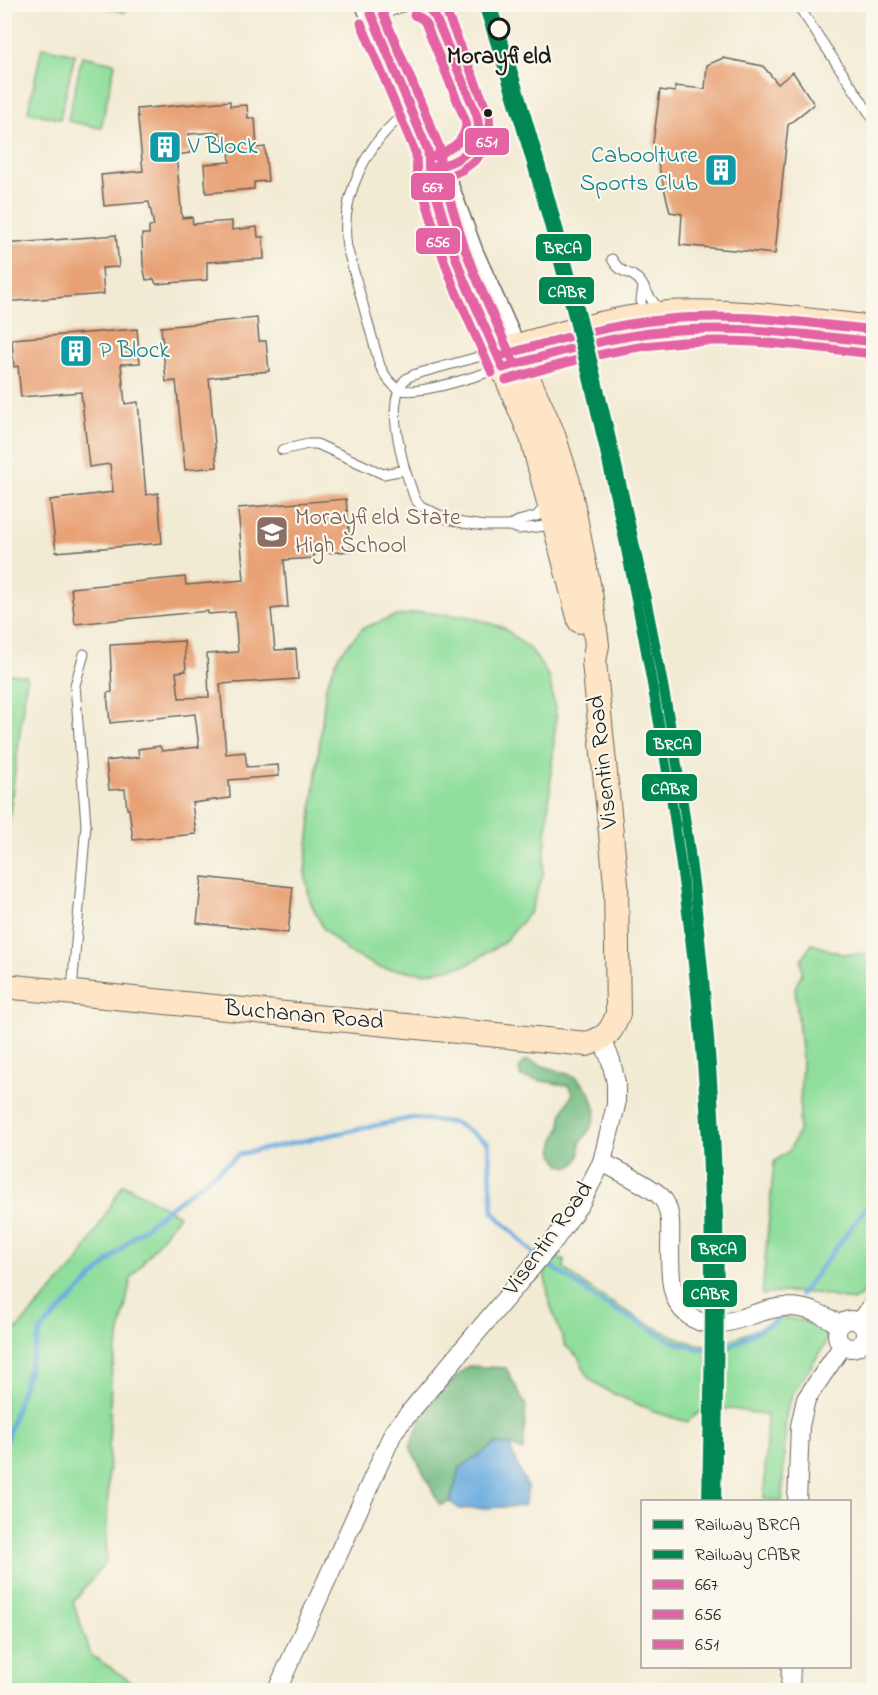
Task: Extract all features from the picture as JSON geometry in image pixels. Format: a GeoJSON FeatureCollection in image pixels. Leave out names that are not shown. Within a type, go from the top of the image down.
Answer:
{"type":"FeatureCollection","features":[{"type":"Feature","properties":{"kind":"main road"},"geometry":{"type":"LineString","coordinates":[[508,357],[597,342],[657,320],[723,330],[872,335]]}},
{"type":"Feature","properties":{"kind":"main road","name":"Visentin Road"},"geometry":{"type":"LineString","coordinates":[[508,357],[549,500],[586,646],[594,662]]}},
{"type":"Feature","properties":{"kind":"main road","name":"Visentin Road"},"geometry":{"type":"LineString","coordinates":[[508,357],[552,432],[568,482],[591,599],[597,645],[594,662],[616,884],[618,1014],[612,1029],[602,1039]]}},
{"type":"Feature","properties":{"kind":"main road","name":"Buchanan Road"},"geometry":{"type":"LineString","coordinates":[[4,986],[587,1044],[602,1039]]}},
{"type":"Feature","properties":{"kind":"street"},"geometry":{"type":"LineString","coordinates":[[369,11],[432,162],[429,177],[454,254],[508,357]]}},
{"type":"Feature","properties":{"kind":"street","name":"Visentin Road"},"geometry":{"type":"LineString","coordinates":[[278,1690],[394,1431],[553,1242],[581,1202],[602,1162],[616,1105],[616,1083],[611,1061],[602,1039]]}},
{"type":"Feature","properties":{"kind":"street"},"geometry":{"type":"LineString","coordinates":[[602,1162],[651,1189],[665,1201],[670,1221],[672,1289],[680,1305],[692,1317],[707,1323],[719,1324],[736,1321],[770,1309],[788,1307],[818,1313],[840,1325]]}},
{"type":"Feature","properties":{"kind":"street"},"geometry":{"type":"LineString","coordinates":[[860,1322],[873,1303]]}},
{"type":"Feature","properties":{"kind":"street"},"geometry":{"type":"LineString","coordinates":[[847,1320],[860,1322],[863,1325],[868,1346],[851,1348],[843,1345],[837,1338],[840,1325],[847,1320]]}},
{"type":"Feature","properties":{"kind":"street"},"geometry":{"type":"LineString","coordinates":[[797,1500],[800,1426],[806,1399],[843,1345]]}},
{"type":"Feature","properties":{"kind":"street"},"geometry":{"type":"LineString","coordinates":[[790,1668],[790,1690]]}},
{"type":"Feature","properties":{"kind":"lane"},"geometry":{"type":"LineString","coordinates":[[369,11],[417,4],[428,8],[435,16],[462,78],[478,120],[479,130],[476,140],[470,148],[452,162],[432,162]]}},
{"type":"Feature","properties":{"kind":"lane"},"geometry":{"type":"LineString","coordinates":[[797,4],[873,120]]}},
{"type":"Feature","properties":{"kind":"lane"},"geometry":{"type":"LineString","coordinates":[[410,110],[398,118],[372,149],[358,174],[349,198],[345,233],[380,366],[388,381],[398,390],[409,392],[424,390],[508,357]]}},
{"type":"Feature","properties":{"kind":"lane"},"geometry":{"type":"LineString","coordinates":[[612,259],[617,267],[639,280],[652,303],[657,320]]}},
{"type":"Feature","properties":{"kind":"lane"},"geometry":{"type":"LineString","coordinates":[[872,335],[873,286]]}},
{"type":"Feature","properties":{"kind":"lane"},"geometry":{"type":"LineString","coordinates":[[643,287],[641,300],[657,320]]}},
{"type":"Feature","properties":{"kind":"lane"},"geometry":{"type":"LineString","coordinates":[[508,357],[416,374],[405,379],[398,390],[395,427],[405,470],[415,499],[430,512],[445,518],[484,526],[510,526],[519,529],[545,526],[556,530]]}},
{"type":"Feature","properties":{"kind":"lane"},"geometry":{"type":"LineString","coordinates":[[282,450],[317,444],[383,474],[405,470]]}},
{"type":"Feature","properties":{"kind":"lane"},"geometry":{"type":"LineString","coordinates":[[510,526],[518,521],[537,516],[549,500]]}},
{"type":"Feature","properties":{"kind":"lane"},"geometry":{"type":"LineString","coordinates":[[72,993],[86,824],[75,685],[84,654]]}},
{"type":"Feature","properties":{"kind":"green space"},"geometry":{"type":"Polygon","coordinates":[[[93,4],[127,4],[127,5],[125,12],[93,4]]]}},
{"type":"Feature","properties":{"kind":"green space"},"geometry":{"type":"Polygon","coordinates":[[[42,47],[75,54],[60,119],[28,112],[42,47]]]}},
{"type":"Feature","properties":{"kind":"green space"},"geometry":{"type":"Polygon","coordinates":[[[82,56],[115,63],[101,128],[68,121],[82,56]]]}},
{"type":"Feature","properties":{"kind":"green space"},"geometry":{"type":"Polygon","coordinates":[[[421,612],[470,617],[504,628],[532,651],[549,677],[556,715],[543,875],[530,912],[503,943],[467,965],[425,973],[380,968],[348,952],[323,928],[310,901],[305,872],[326,686],[339,655],[363,628],[392,617],[421,612]]]}},
{"type":"Feature","properties":{"kind":"green space"},"geometry":{"type":"Polygon","coordinates":[[[4,673],[27,676],[5,850],[4,673]]]}},
{"type":"Feature","properties":{"kind":"green space"},"geometry":{"type":"Polygon","coordinates":[[[812,944],[841,954],[873,954],[873,1278],[862,1295],[853,1301],[815,1293],[784,1292],[762,1295],[774,1162],[789,1151],[799,1130],[802,1060],[795,988],[802,973],[801,960],[812,944]]]}},
{"type":"Feature","properties":{"kind":"green space"},"geometry":{"type":"Polygon","coordinates":[[[526,1060],[576,1077],[590,1092],[596,1111],[594,1121],[580,1143],[580,1154],[572,1166],[566,1167],[556,1160],[554,1143],[560,1129],[563,1112],[573,1093],[569,1086],[521,1077],[520,1067],[526,1060]]]}},
{"type":"Feature","properties":{"kind":"green space"},"geometry":{"type":"Polygon","coordinates":[[[123,1184],[179,1215],[131,1278],[111,1376],[106,1562],[73,1602],[91,1655],[144,1690],[5,1690],[4,1348],[6,1341],[78,1262],[123,1184]]]}},
{"type":"Feature","properties":{"kind":"green space"},"geometry":{"type":"Polygon","coordinates":[[[556,1258],[564,1259],[564,1268],[575,1278],[630,1314],[671,1335],[703,1345],[727,1341],[780,1318],[803,1321],[825,1329],[827,1338],[825,1345],[792,1395],[786,1414],[782,1500],[764,1499],[767,1416],[724,1408],[699,1413],[687,1422],[658,1413],[610,1392],[589,1379],[578,1357],[565,1345],[550,1304],[544,1272],[556,1258]]]}},
{"type":"Feature","properties":{"kind":"green space"},"geometry":{"type":"Polygon","coordinates":[[[468,1366],[506,1368],[526,1406],[523,1451],[510,1445],[495,1444],[460,1468],[450,1502],[440,1505],[410,1447],[426,1406],[468,1366]]]}},
{"type":"Feature","properties":{"kind":"water"},"geometry":{"type":"Polygon","coordinates":[[[495,1444],[510,1445],[528,1488],[524,1506],[460,1509],[450,1502],[460,1468],[495,1444]]]}},
{"type":"Feature","properties":{"kind":"building","name":"Caboolture Sports Club"},"geometry":{"type":"Polygon","coordinates":[[[723,58],[763,66],[778,84],[793,72],[814,104],[788,125],[775,254],[680,245],[682,214],[670,212],[653,143],[660,90],[675,92],[675,86],[705,89],[707,65],[723,58]]]}},
{"type":"Feature","properties":{"kind":"building"},"geometry":{"type":"Polygon","coordinates":[[[230,101],[230,106],[247,105],[248,118],[255,118],[257,148],[265,147],[268,181],[254,182],[254,189],[206,193],[204,164],[230,162],[228,138],[221,139],[220,132],[189,134],[190,153],[176,155],[182,218],[192,217],[193,224],[232,221],[232,230],[257,227],[258,237],[263,237],[264,259],[207,262],[207,280],[156,284],[154,279],[146,280],[142,234],[149,234],[149,227],[154,226],[149,202],[104,206],[101,175],[143,171],[137,109],[230,101]]]}},
{"type":"Feature","properties":{"kind":"building","name":"P Block"},"geometry":{"type":"Polygon","coordinates":[[[116,235],[119,267],[102,268],[104,294],[4,302],[4,244],[116,235]]]}},
{"type":"Feature","properties":{"kind":"building"},"geometry":{"type":"Polygon","coordinates":[[[257,318],[259,341],[266,341],[269,371],[209,378],[217,467],[185,470],[176,381],[166,382],[161,327],[257,318]]]}},
{"type":"Feature","properties":{"kind":"building"},"geometry":{"type":"Polygon","coordinates":[[[137,329],[140,363],[121,364],[125,404],[138,402],[146,495],[158,493],[162,543],[56,552],[50,500],[113,492],[110,464],[89,467],[81,392],[21,397],[18,366],[14,367],[12,339],[137,329]]]}},
{"type":"Feature","properties":{"kind":"building"},"geometry":{"type":"Polygon","coordinates":[[[346,499],[351,551],[313,554],[314,558],[284,560],[288,607],[271,609],[275,650],[296,649],[298,679],[220,684],[226,754],[245,752],[247,767],[278,765],[279,776],[229,780],[230,798],[192,803],[196,834],[133,840],[125,789],[109,790],[106,761],[139,757],[138,749],[160,746],[162,751],[199,747],[195,714],[110,723],[107,693],[112,692],[110,645],[184,641],[186,671],[176,672],[179,698],[209,697],[207,654],[238,652],[235,612],[208,614],[208,611],[75,624],[71,588],[185,577],[186,585],[244,580],[238,508],[346,499]]]}},
{"type":"Feature","properties":{"kind":"building"},"geometry":{"type":"Polygon","coordinates":[[[202,877],[293,887],[288,933],[197,923],[202,877]]]}},
{"type":"Feature","properties":{"kind":"waterway"},"geometry":{"type":"LineString","coordinates":[[4,1447],[41,1330],[133,1237],[240,1154],[412,1118],[456,1123],[488,1143],[493,1212],[536,1256]]}},
{"type":"Feature","properties":{"kind":"waterway"},"geometry":{"type":"LineString","coordinates":[[800,1295],[874,1198]]}},
{"type":"Feature","properties":{"kind":"waterway"},"geometry":{"type":"LineString","coordinates":[[543,1260],[600,1301],[672,1341],[699,1349],[727,1348],[780,1318]]}},
{"type":"Feature","properties":{"kind":"rail line","name":"CABR"},"geometry":{"type":"LineString","coordinates":[[483,4],[528,149],[586,368],[634,589],[668,775],[693,963],[707,1140],[710,1295],[707,1500]]}},
{"type":"Feature","properties":{"kind":"rail line","name":"BRCA"},"geometry":{"type":"LineString","coordinates":[[491,4],[563,246],[594,369],[646,600],[677,764],[703,965],[716,1146],[719,1289],[716,1500]]}},
{"type":"Feature","properties":{"kind":"transit line","name":"667"},"geometry":{"type":"LineString","coordinates":[[367,4],[428,151],[429,177],[464,280],[503,368]]}},
{"type":"Feature","properties":{"kind":"transit line","name":"667"},"geometry":{"type":"LineString","coordinates":[[419,4],[428,8],[435,16],[476,113],[478,125],[478,135],[468,151],[451,162],[429,168]]}},
{"type":"Feature","properties":{"kind":"transit line","name":"651"},"geometry":{"type":"LineString","coordinates":[[441,4],[446,11],[489,115],[490,129],[487,142],[477,159],[462,170],[445,178]]}},
{"type":"Feature","properties":{"kind":"transit line","name":"651"},"geometry":{"type":"LineString","coordinates":[[383,13],[439,146],[441,174],[465,249],[514,363]]}},
{"type":"Feature","properties":{"kind":"transit line","name":"656"},"geometry":{"type":"LineString","coordinates":[[414,15],[425,22],[466,122],[463,135],[457,144],[435,156]]}},
{"type":"Feature","properties":{"kind":"transit line","name":"656"},"geometry":{"type":"LineString","coordinates":[[361,23],[416,154],[417,180],[453,285],[492,373]]}},
{"type":"Feature","properties":{"kind":"transit line","name":"651"},"geometry":{"type":"LineString","coordinates":[[500,356],[605,329],[647,321],[694,317],[797,321],[874,330]]}},
{"type":"Feature","properties":{"kind":"transit line","name":"667"},"geometry":{"type":"LineString","coordinates":[[503,368],[605,341],[647,333],[694,329],[797,333],[874,342]]}},
{"type":"Feature","properties":{"kind":"transit line","name":"656"},"geometry":{"type":"LineString","coordinates":[[506,380],[609,353],[651,345],[697,341],[798,345],[873,354]]}},
{"type":"Feature","properties":{"kind":"place","name":"Morayfield"},"geometry":{"type":"Point","coordinates":[499,29]}},
{"type":"Feature","properties":{"kind":"place","name":"V Block"},"geometry":{"type":"Point","coordinates":[165,147]}},
{"type":"Feature","properties":{"kind":"place","name":"Caboolture Sports Club"},"geometry":{"type":"Point","coordinates":[721,170]}},
{"type":"Feature","properties":{"kind":"place","name":"P Block"},"geometry":{"type":"Point","coordinates":[76,351]}},
{"type":"Feature","properties":{"kind":"place","name":"Morayfield State High School"},"geometry":{"type":"Point","coordinates":[272,532]}}]}
